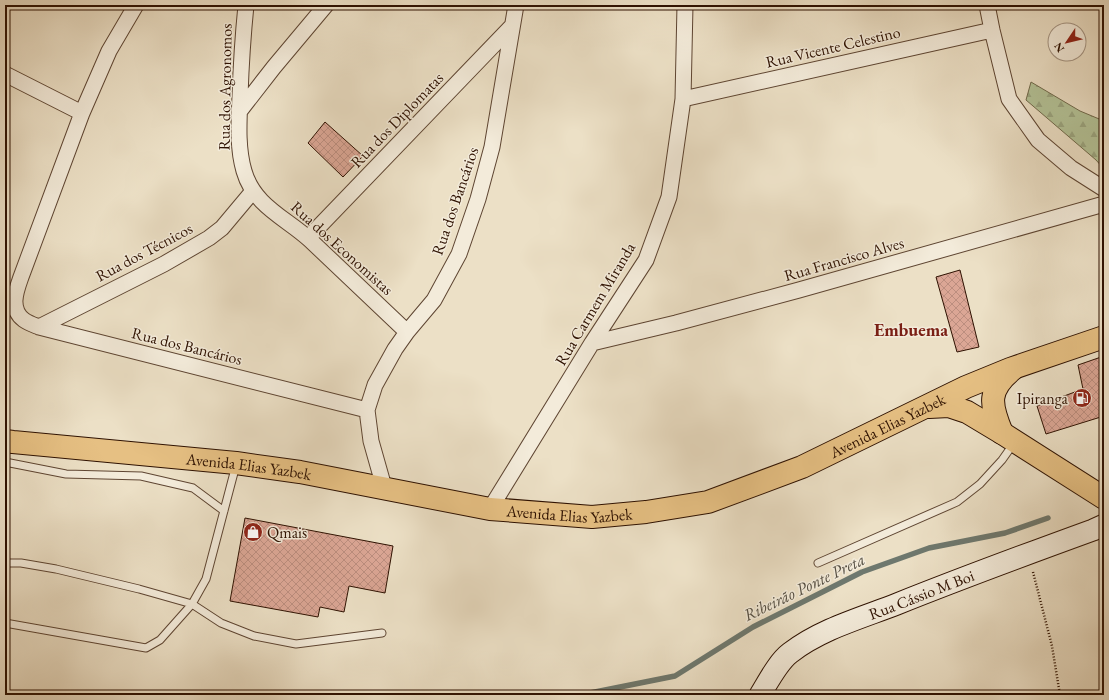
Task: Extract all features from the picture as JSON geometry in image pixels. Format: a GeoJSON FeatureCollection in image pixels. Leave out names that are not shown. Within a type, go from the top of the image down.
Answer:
{"type":"FeatureCollection","features":[{"type":"Feature","properties":{"kind":"main road","name":"Avenida Elias Yazbek"},"geometry":{"type":"LineString","coordinates":[[5,441],[236,463],[300,472],[490,508],[592,517],[646,512],[708,502],[802,467],[966,388],[1016,367],[1104,338]]}},
{"type":"Feature","properties":{"kind":"main road"},"geometry":{"type":"LineString","coordinates":[[1008,437],[996,418],[993,398],[996,388],[1005,376],[1016,367]]}},
{"type":"Feature","properties":{"kind":"main road"},"geometry":{"type":"LineString","coordinates":[[926,407],[949,406],[967,412],[1104,498]]}},
{"type":"Feature","properties":{"kind":"street","name":"Rua dos Bancários"},"geometry":{"type":"LineString","coordinates":[[136,5],[109,51],[82,113],[21,277],[10,302],[25,321],[39,327],[367,410]]}},
{"type":"Feature","properties":{"kind":"street","name":"Rua dos Agronomos"},"geometry":{"type":"LineString","coordinates":[[246,5],[242,48],[239,146],[244,172],[253,191]]}},
{"type":"Feature","properties":{"kind":"street"},"geometry":{"type":"LineString","coordinates":[[239,112],[274,67],[326,5]]}},
{"type":"Feature","properties":{"kind":"street","name":"Rua dos Bancários"},"geometry":{"type":"LineString","coordinates":[[384,487],[371,441],[367,410],[376,385],[395,349],[434,300],[458,254],[478,199],[492,146],[516,5]]}},
{"type":"Feature","properties":{"kind":"street","name":"Rua Carmem Miranda"},"geometry":{"type":"LineString","coordinates":[[490,508],[646,260],[670,197],[683,99],[685,5]]}},
{"type":"Feature","properties":{"kind":"street"},"geometry":{"type":"LineString","coordinates":[[987,5],[1009,99],[1038,140],[1071,168],[1104,188]]}},
{"type":"Feature","properties":{"kind":"street","name":"Rua dos Diplomatas"},"geometry":{"type":"LineString","coordinates":[[308,238],[512,26]]}},
{"type":"Feature","properties":{"kind":"street","name":"Rua Vicente Celestino"},"geometry":{"type":"LineString","coordinates":[[683,99],[992,30]]}},
{"type":"Feature","properties":{"kind":"street"},"geometry":{"type":"LineString","coordinates":[[5,74],[82,113]]}},
{"type":"Feature","properties":{"kind":"street","name":"Rua dos Economistas"},"geometry":{"type":"LineString","coordinates":[[253,191],[268,208],[308,238],[407,332]]}},
{"type":"Feature","properties":{"kind":"street","name":"Rua dos Técnicos"},"geometry":{"type":"LineString","coordinates":[[39,327],[164,264],[209,238],[222,228],[253,191]]}},
{"type":"Feature","properties":{"kind":"street","name":"Rua Francisco Alves"},"geometry":{"type":"LineString","coordinates":[[592,344],[799,290],[1104,204]]}},
{"type":"Feature","properties":{"kind":"street","name":"Rua Cássio M Boi"},"geometry":{"type":"LineString","coordinates":[[760,695],[775,670],[788,654],[809,640],[836,627],[1104,525]]}},
{"type":"Feature","properties":{"kind":"lane"},"geometry":{"type":"LineString","coordinates":[[818,562],[957,502],[980,484],[1002,460],[1008,437]]}},
{"type":"Feature","properties":{"kind":"lane"},"geometry":{"type":"LineString","coordinates":[[5,462],[66,474],[141,476],[193,488],[224,511]]}},
{"type":"Feature","properties":{"kind":"lane"},"geometry":{"type":"LineString","coordinates":[[5,623],[146,648],[160,640],[192,604],[206,579],[236,463]]}},
{"type":"Feature","properties":{"kind":"lane"},"geometry":{"type":"LineString","coordinates":[[5,563],[21,563],[56,569],[139,589],[192,604],[221,623],[254,636],[296,644],[382,633]]}},
{"type":"Feature","properties":{"kind":"path"},"geometry":{"type":"LineString","coordinates":[[1029,553],[1052,646],[1060,695]]}},
{"type":"Feature","properties":{"kind":"green space"},"geometry":{"type":"Polygon","coordinates":[[[1031,82],[1080,111],[1104,121],[1104,169],[1096,160],[1026,100],[1031,82]]]}},
{"type":"Feature","properties":{"kind":"building"},"geometry":{"type":"Polygon","coordinates":[[[325,122],[363,156],[343,177],[308,143],[325,122]]]}},
{"type":"Feature","properties":{"kind":"building"},"geometry":{"type":"Polygon","coordinates":[[[960,270],[979,347],[957,352],[936,277],[960,270]]]}},
{"type":"Feature","properties":{"kind":"building","name":"Ipiranga"},"geometry":{"type":"Polygon","coordinates":[[[1104,356],[1104,416],[1046,434],[1037,406],[1083,389],[1078,365],[1104,356]]]}},
{"type":"Feature","properties":{"kind":"building"},"geometry":{"type":"Polygon","coordinates":[[[245,518],[393,546],[385,593],[349,586],[344,612],[320,607],[318,617],[230,601],[245,518]]]}},
{"type":"Feature","properties":{"kind":"waterway","name":"Ribeirão Ponte Preta"},"geometry":{"type":"LineString","coordinates":[[580,695],[675,676],[753,627],[862,572],[929,548],[1005,533],[1048,518]]}},
{"type":"Feature","properties":{"kind":"place","name":"Ipiranga"},"geometry":{"type":"Point","coordinates":[1082,398]}},
{"type":"Feature","properties":{"kind":"place","name":"Qmais"},"geometry":{"type":"Point","coordinates":[253,532]}},
{"type":"Feature","properties":{"kind":"district","name":"Embuema"},"geometry":{"type":"Point","coordinates":[911,329]}}]}
